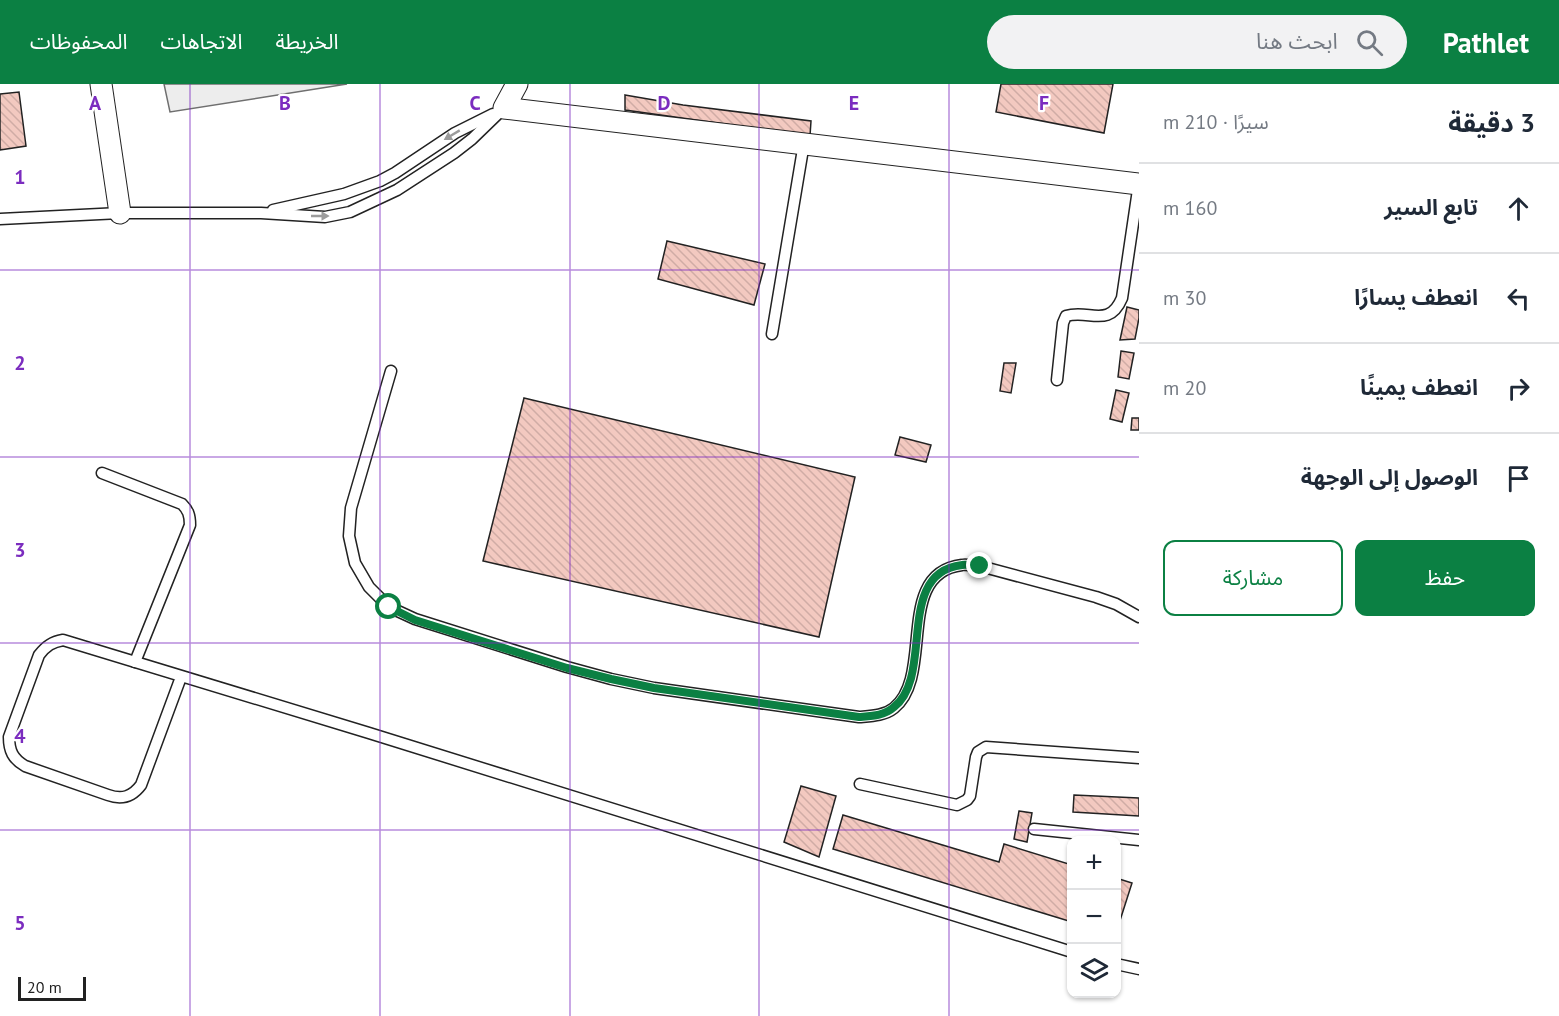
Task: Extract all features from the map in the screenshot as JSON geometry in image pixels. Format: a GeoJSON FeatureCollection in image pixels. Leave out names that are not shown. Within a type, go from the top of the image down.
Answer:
{"type":"FeatureCollection","features":[{"type":"Feature","properties":{"kind":"street"},"geometry":{"type":"LineString","coordinates":[[101,84],[120,213]]}},
{"type":"Feature","properties":{"kind":"street"},"geometry":{"type":"LineString","coordinates":[[517,84],[504,108],[1139,184]]}},
{"type":"Feature","properties":{"kind":"lane"},"geometry":{"type":"LineString","coordinates":[[261,213],[344,194],[380,181],[395,174],[455,134],[504,108]]}},
{"type":"Feature","properties":{"kind":"lane"},"geometry":{"type":"LineString","coordinates":[[0,219],[120,213],[261,213],[325,217],[350,212],[397,190],[464,147],[504,108]]}},
{"type":"Feature","properties":{"kind":"lane"},"geometry":{"type":"LineString","coordinates":[[772,334],[804,143]]}},
{"type":"Feature","properties":{"kind":"lane"},"geometry":{"type":"LineString","coordinates":[[1057,380],[1063,323],[1066,316],[1074,314],[1101,317],[1114,310],[1122,298],[1139,179]]}},
{"type":"Feature","properties":{"kind":"lane"},"geometry":{"type":"LineString","coordinates":[[391,371],[351,508],[349,536],[355,563],[369,587],[389,607],[415,620],[567,668],[611,679],[654,688],[859,717],[877,716],[893,708],[905,694],[911,677],[922,598],[930,582],[944,570],[962,565],[980,566],[1096,597],[1116,604],[1139,617]]}},
{"type":"Feature","properties":{"kind":"lane"},"geometry":{"type":"LineString","coordinates":[[102,473],[182,504],[188,510],[190,517],[190,525],[135,662]]}},
{"type":"Feature","properties":{"kind":"lane"},"geometry":{"type":"LineString","coordinates":[[181,676],[141,784],[135,792],[126,797],[117,798],[25,766],[12,754],[9,737],[39,655],[45,647],[63,640],[369,733],[1067,951]]}},
{"type":"Feature","properties":{"kind":"lane"},"geometry":{"type":"LineString","coordinates":[[860,784],[957,805],[970,796],[976,757],[981,749],[986,747],[1139,758]]}},
{"type":"Feature","properties":{"kind":"lane"},"geometry":{"type":"LineString","coordinates":[[1034,829],[1139,840]]}},
{"type":"Feature","properties":{"kind":"lane"},"geometry":{"type":"LineString","coordinates":[[1121,965],[1139,969]]}},
{"type":"Feature","properties":{"kind":"shaded area"},"geometry":{"type":"Polygon","coordinates":[[[164,84],[347,84],[170,112],[164,84]]]}},
{"type":"Feature","properties":{"kind":"building"},"geometry":{"type":"Polygon","coordinates":[[[1001,84],[1113,84],[1104,133],[996,112],[1001,84]]]}},
{"type":"Feature","properties":{"kind":"building"},"geometry":{"type":"Polygon","coordinates":[[[19,92],[26,146],[0,150],[0,94],[19,92]]]}},
{"type":"Feature","properties":{"kind":"building"},"geometry":{"type":"Polygon","coordinates":[[[625,95],[683,105],[811,121],[810,136],[625,110],[625,95]]]}},
{"type":"Feature","properties":{"kind":"building"},"geometry":{"type":"Polygon","coordinates":[[[667,241],[765,264],[754,305],[658,279],[667,241]]]}},
{"type":"Feature","properties":{"kind":"building"},"geometry":{"type":"Polygon","coordinates":[[[1127,307],[1139,310],[1135,339],[1120,340],[1127,307]]]}},
{"type":"Feature","properties":{"kind":"building"},"geometry":{"type":"Polygon","coordinates":[[[1121,351],[1134,353],[1129,379],[1118,377],[1121,351]]]}},
{"type":"Feature","properties":{"kind":"building"},"geometry":{"type":"Polygon","coordinates":[[[1004,363],[1016,363],[1011,393],[1000,391],[1004,363]]]}},
{"type":"Feature","properties":{"kind":"building"},"geometry":{"type":"Polygon","coordinates":[[[1116,390],[1129,393],[1122,422],[1110,419],[1116,390]]]}},
{"type":"Feature","properties":{"kind":"building"},"geometry":{"type":"Polygon","coordinates":[[[524,398],[855,477],[819,637],[483,561],[524,398]]]}},
{"type":"Feature","properties":{"kind":"building"},"geometry":{"type":"Polygon","coordinates":[[[1132,418],[1139,418],[1139,430],[1131,430],[1132,418]]]}},
{"type":"Feature","properties":{"kind":"building"},"geometry":{"type":"Polygon","coordinates":[[[900,437],[931,445],[926,462],[895,455],[900,437]]]}},
{"type":"Feature","properties":{"kind":"building"},"geometry":{"type":"Polygon","coordinates":[[[801,786],[836,796],[819,857],[784,842],[801,786]]]}},
{"type":"Feature","properties":{"kind":"building"},"geometry":{"type":"Polygon","coordinates":[[[1074,795],[1139,798],[1139,816],[1073,812],[1074,795]]]}},
{"type":"Feature","properties":{"kind":"building"},"geometry":{"type":"Polygon","coordinates":[[[1019,811],[1032,813],[1027,842],[1014,839],[1019,811]]]}},
{"type":"Feature","properties":{"kind":"building"},"geometry":{"type":"Polygon","coordinates":[[[843,815],[999,862],[1004,844],[1067,863],[1067,920],[833,849],[843,815]]]}},
{"type":"Feature","properties":{"kind":"building"},"geometry":{"type":"Polygon","coordinates":[[[1121,880],[1132,883],[1121,917],[1121,880]]]}},
{"type":"Feature","properties":{"kind":"route"},"geometry":{"type":"LineString","coordinates":[[389,607],[415,620],[567,668],[611,679],[654,688],[859,717],[877,716],[893,708],[905,694],[911,677],[922,598],[930,582],[944,570],[962,565],[980,566]]}}]}
